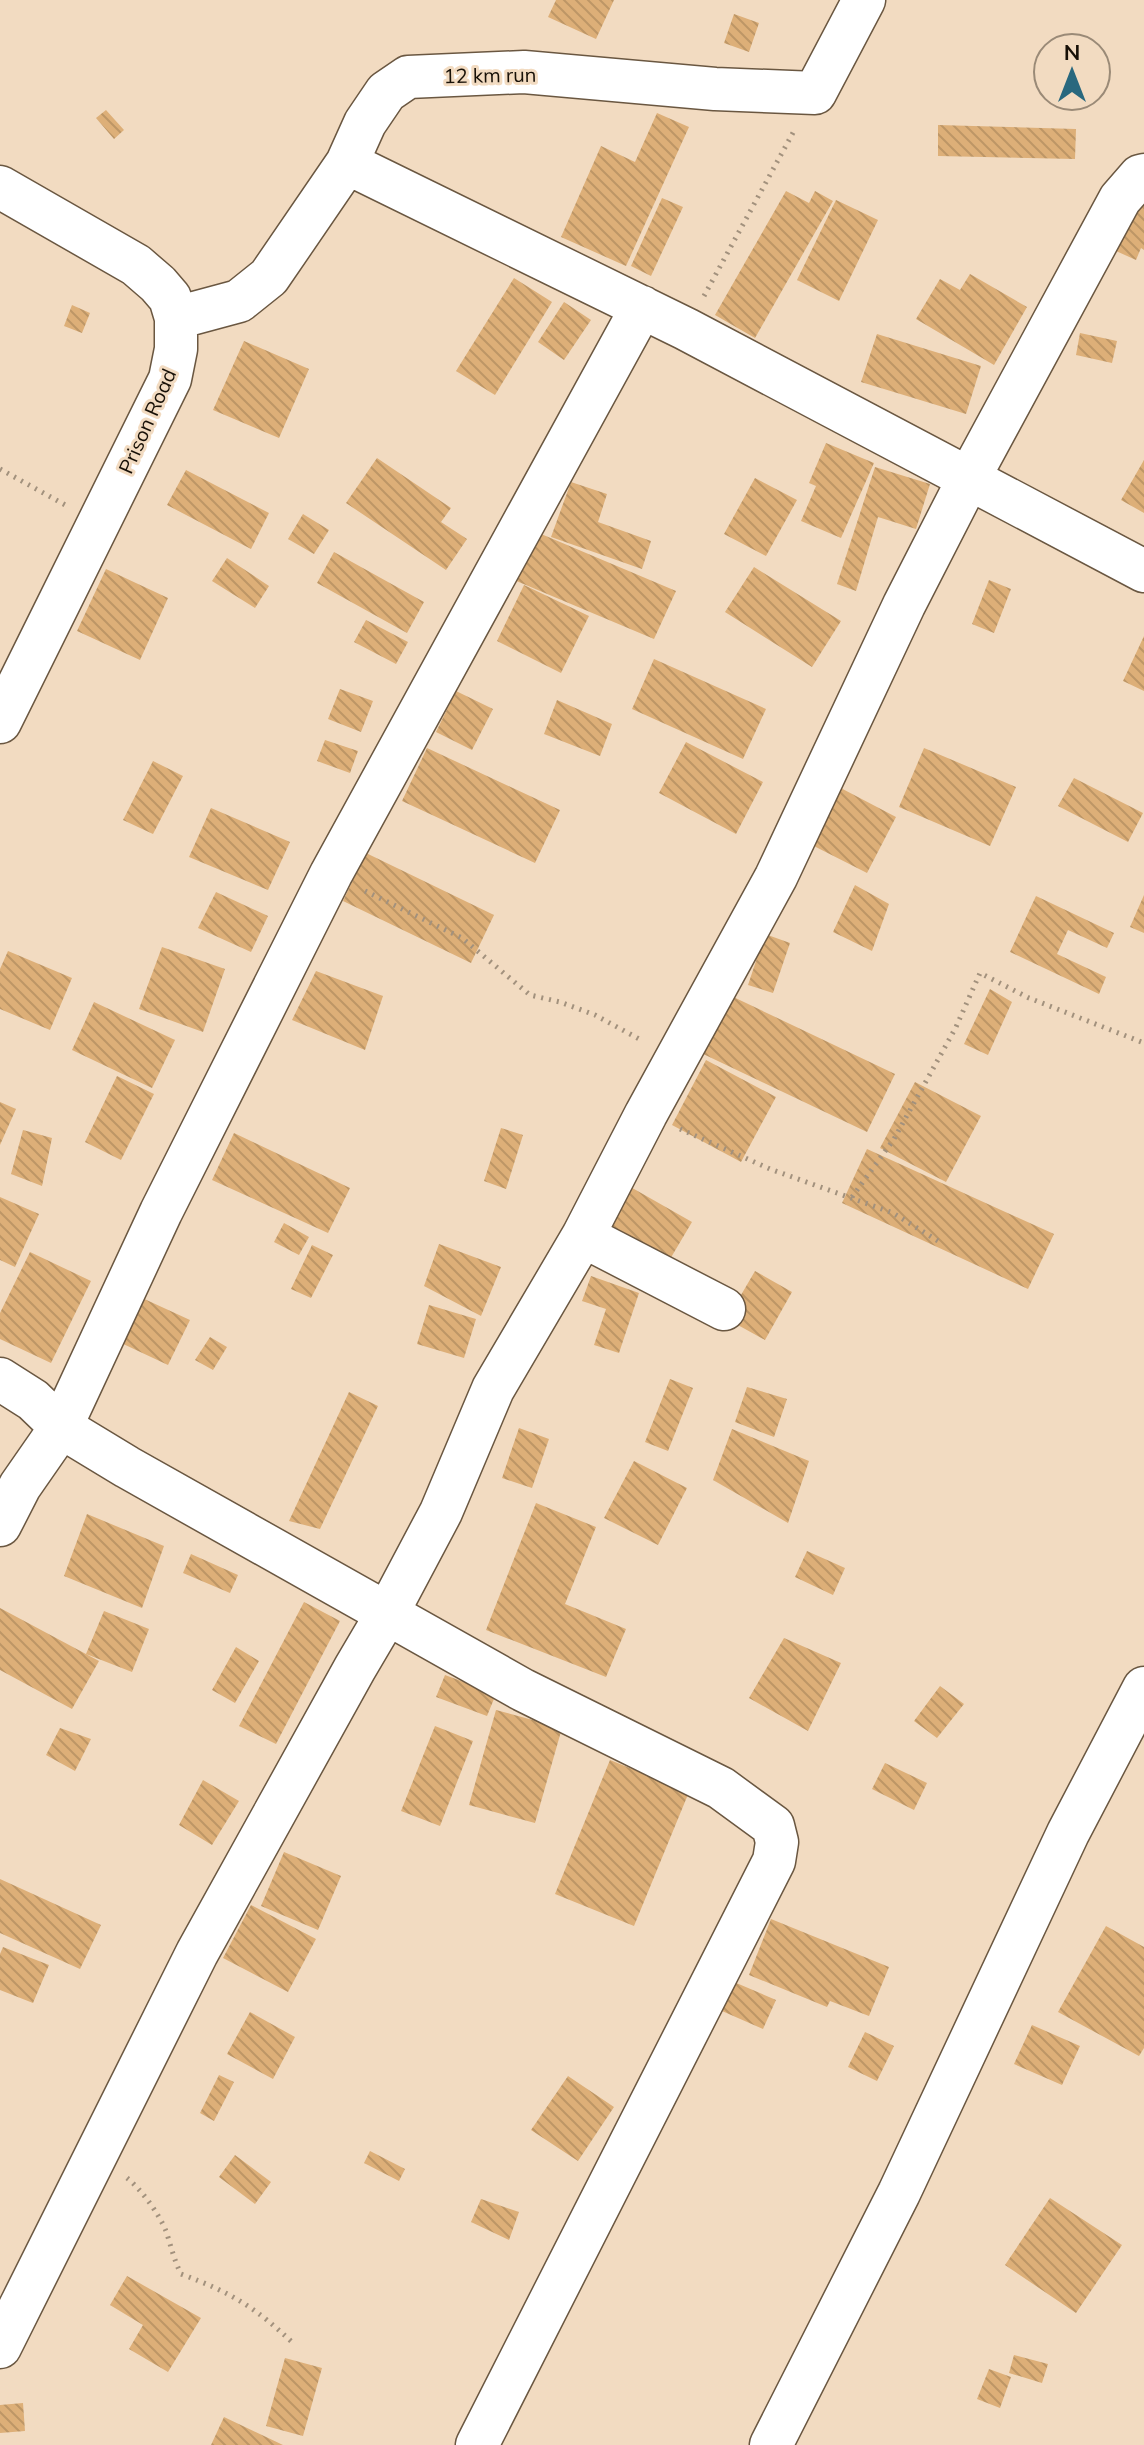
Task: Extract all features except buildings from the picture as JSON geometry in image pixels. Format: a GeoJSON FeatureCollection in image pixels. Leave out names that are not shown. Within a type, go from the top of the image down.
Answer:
{"type":"FeatureCollection","features":[{"type":"Feature","properties":{"kind":"street"},"geometry":{"type":"LineString","coordinates":[[815,93],[864,0]]}},
{"type":"Feature","properties":{"kind":"street","name":"12 km run"},"geometry":{"type":"LineString","coordinates":[[176,318],[239,301],[269,277],[347,163],[365,123],[386,92],[408,77],[524,72],[715,89],[815,93]]}},
{"type":"Feature","properties":{"kind":"street"},"geometry":{"type":"LineString","coordinates":[[347,163],[686,329],[1144,571]]}},
{"type":"Feature","properties":{"kind":"street"},"geometry":{"type":"LineString","coordinates":[[0,2347],[197,1953],[441,1512],[493,1389],[583,1236],[776,877],[904,605],[969,478],[1120,199],[1144,175]]}},
{"type":"Feature","properties":{"kind":"street"},"geometry":{"type":"LineString","coordinates":[[0,187],[136,265],[170,298],[176,318]]}},
{"type":"Feature","properties":{"kind":"street"},"geometry":{"type":"LineString","coordinates":[[0,1525],[20,1486],[61,1427],[161,1212],[331,874],[642,307]]}},
{"type":"Feature","properties":{"kind":"street","name":"Prison Road"},"geometry":{"type":"LineString","coordinates":[[0,722],[170,379],[176,349],[176,318]]}},
{"type":"Feature","properties":{"kind":"street"},"geometry":{"type":"LineString","coordinates":[[583,1236],[724,1309]]}},
{"type":"Feature","properties":{"kind":"street"},"geometry":{"type":"LineString","coordinates":[[0,1379],[33,1400],[61,1427],[127,1467],[523,1690],[721,1788],[773,1826],[777,1842],[774,1861],[477,2445]]}},
{"type":"Feature","properties":{"kind":"street"},"geometry":{"type":"LineString","coordinates":[[771,2445],[899,2193],[1068,1833],[1144,1688]]}},
{"type":"Feature","properties":{"kind":"path"},"geometry":{"type":"LineString","coordinates":[[686,329],[815,93]]}},
{"type":"Feature","properties":{"kind":"path"},"geometry":{"type":"LineString","coordinates":[[0,469],[99,524]]}},
{"type":"Feature","properties":{"kind":"path"},"geometry":{"type":"LineString","coordinates":[[331,874],[462,938],[530,995],[595,1015],[676,1060]]}},
{"type":"Feature","properties":{"kind":"path"},"geometry":{"type":"LineString","coordinates":[[852,1197],[894,1139],[956,1027],[980,973],[1029,998],[1144,1043]]}},
{"type":"Feature","properties":{"kind":"path"},"geometry":{"type":"LineString","coordinates":[[646,1114],[770,1169],[893,1213],[938,1241]]}},
{"type":"Feature","properties":{"kind":"path"},"geometry":{"type":"LineString","coordinates":[[98,2156],[132,2182],[151,2206],[165,2228],[173,2259],[181,2274],[239,2299],[266,2317],[294,2344]]}}]}
